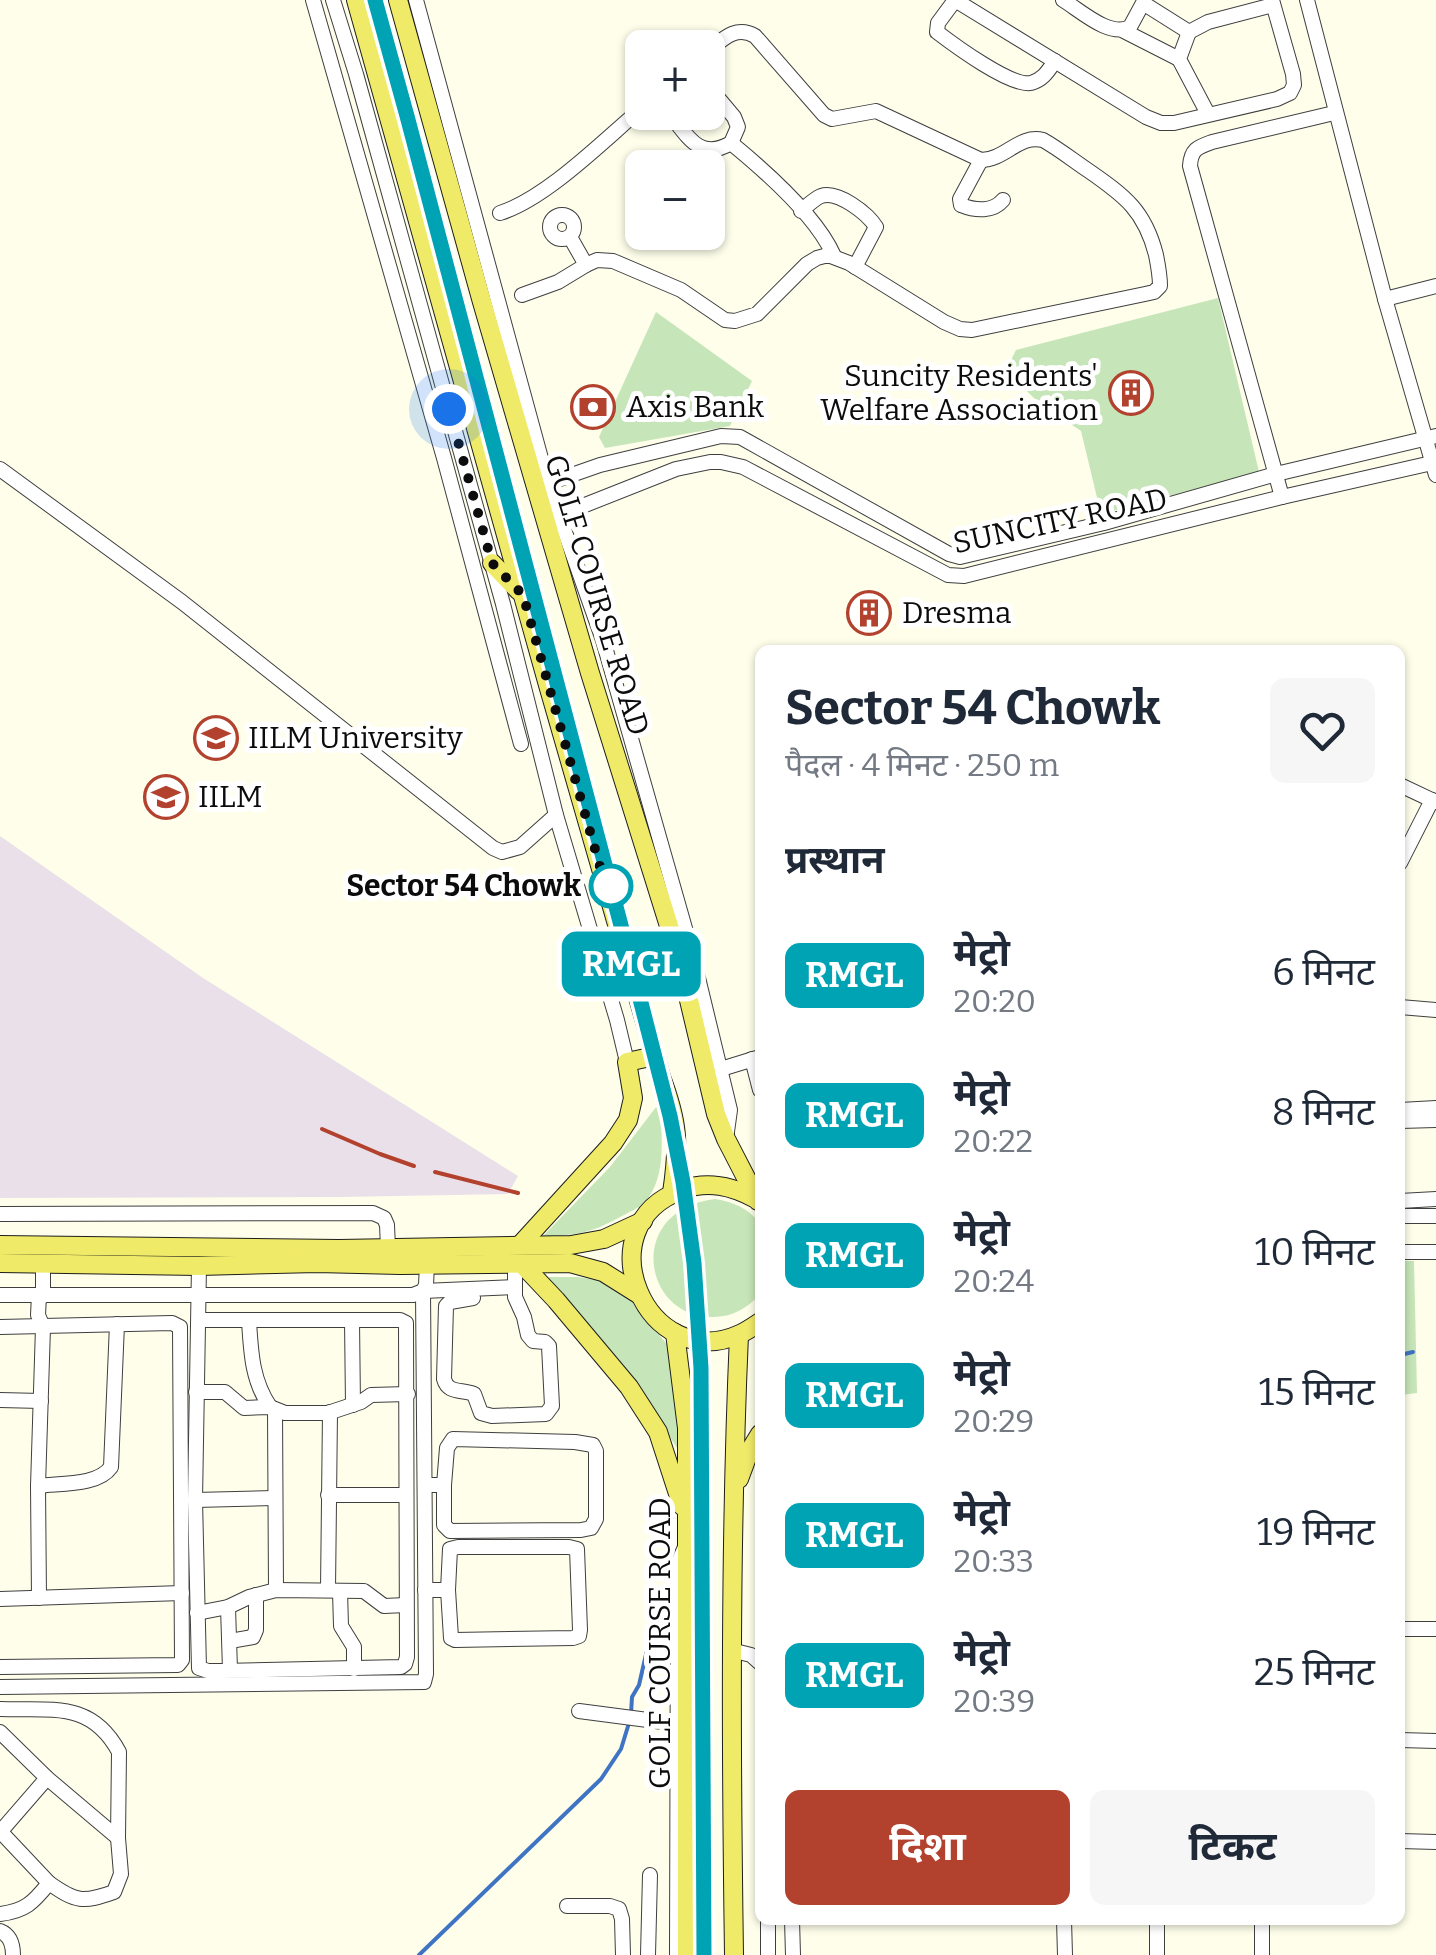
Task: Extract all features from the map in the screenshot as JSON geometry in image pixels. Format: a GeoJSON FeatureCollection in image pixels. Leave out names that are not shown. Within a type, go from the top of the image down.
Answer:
{"type":"FeatureCollection","features":[{"type":"Feature","properties":{"kind":"main road"},"geometry":{"type":"LineString","coordinates":[[356,0],[672,1107],[678,1148],[672,1194]]}},
{"type":"Feature","properties":{"kind":"main road","name":"GOLF COURSE ROAD"},"geometry":{"type":"LineString","coordinates":[[398,0],[418,38],[679,958],[706,1081],[726,1138],[755,1194]]}},
{"type":"Feature","properties":{"kind":"main road"},"geometry":{"type":"LineString","coordinates":[[356,74],[376,69]]}},
{"type":"Feature","properties":{"kind":"main road"},"geometry":{"type":"LineString","coordinates":[[492,563],[523,595]]}},
{"type":"Feature","properties":{"kind":"main road"},"geometry":{"type":"LineString","coordinates":[[519,1258],[628,1120],[634,1098],[627,1062],[655,1056]]}},
{"type":"Feature","properties":{"kind":"main road"},"geometry":{"type":"LineString","coordinates":[[755,1200],[716,1184],[672,1194],[643,1221],[631,1256],[638,1294],[653,1316],[675,1332],[696,1339],[718,1340],[755,1325]]}},
{"type":"Feature","properties":{"kind":"main road"},"geometry":{"type":"LineString","coordinates":[[0,1263],[427,1264],[519,1258],[604,1238],[643,1221]]}},
{"type":"Feature","properties":{"kind":"main road"},"geometry":{"type":"LineString","coordinates":[[0,1244],[388,1248],[519,1258],[570,1263],[603,1272],[638,1294]]}},
{"type":"Feature","properties":{"kind":"main road"},"geometry":{"type":"LineString","coordinates":[[519,1258],[629,1387],[658,1432],[688,1522]]}},
{"type":"Feature","properties":{"kind":"main road","name":"GOLF COURSE ROAD"},"geometry":{"type":"LineString","coordinates":[[675,1332],[687,1428],[682,1724],[687,1955]]}},
{"type":"Feature","properties":{"kind":"main road"},"geometry":{"type":"LineString","coordinates":[[734,1955],[730,1650],[739,1334]]}},
{"type":"Feature","properties":{"kind":"main road"},"geometry":{"type":"LineString","coordinates":[[734,1494],[755,1443]]}},
{"type":"Feature","properties":{"kind":"street"},"geometry":{"type":"LineString","coordinates":[[312,0],[444,458],[521,744]]}},
{"type":"Feature","properties":{"kind":"street"},"geometry":{"type":"LineString","coordinates":[[333,0],[492,563],[556,815],[627,1062]]}},
{"type":"Feature","properties":{"kind":"street"},"geometry":{"type":"LineString","coordinates":[[416,0],[418,38]]}},
{"type":"Feature","properties":{"kind":"street"},"geometry":{"type":"LineString","coordinates":[[1055,61],[1044,77],[1028,84],[1017,82],[957,48],[937,32],[938,22],[955,0],[1161,124],[1277,98],[1290,93],[1294,85],[1272,2],[1189,32],[1180,59]]}},
{"type":"Feature","properties":{"kind":"street"},"geometry":{"type":"LineString","coordinates":[[1062,0],[1109,28],[1124,31],[1180,59],[1208,114]]}},
{"type":"Feature","properties":{"kind":"street"},"geometry":{"type":"LineString","coordinates":[[1306,0],[1384,299],[1431,437],[1435,467]]}},
{"type":"Feature","properties":{"kind":"street"},"geometry":{"type":"LineString","coordinates":[[1124,31],[1144,2],[1189,32]]}},
{"type":"Feature","properties":{"kind":"street"},"geometry":{"type":"LineString","coordinates":[[725,38],[745,30],[755,36],[824,115],[832,119],[876,111],[981,160],[990,160],[1026,140],[1036,138],[1051,144],[1131,202],[1152,238],[1160,286],[1146,294],[972,330],[960,329],[834,256],[801,211],[731,143]]}},
{"type":"Feature","properties":{"kind":"street"},"geometry":{"type":"LineString","coordinates":[[684,130],[699,147],[714,151],[731,143],[738,128],[725,106]]}},
{"type":"Feature","properties":{"kind":"street"},"geometry":{"type":"LineString","coordinates":[[1282,498],[1190,166],[1191,156],[1195,149],[1212,142],[1334,112]]}},
{"type":"Feature","properties":{"kind":"street"},"geometry":{"type":"LineString","coordinates":[[500,213],[518,208],[541,192],[625,122]]}},
{"type":"Feature","properties":{"kind":"street"},"geometry":{"type":"LineString","coordinates":[[981,160],[960,199],[961,205],[985,209],[997,207],[1004,200]]}},
{"type":"Feature","properties":{"kind":"street"},"geometry":{"type":"LineString","coordinates":[[541,192],[556,217],[564,216],[573,222],[570,237],[586,265]]}},
{"type":"Feature","properties":{"kind":"street"},"geometry":{"type":"LineString","coordinates":[[801,211],[817,197],[834,196],[872,220],[876,228],[855,267]]}},
{"type":"Feature","properties":{"kind":"street"},"geometry":{"type":"LineString","coordinates":[[522,295],[558,282],[598,260],[613,260],[680,290],[725,320],[735,321],[757,314],[807,264],[834,256]]}},
{"type":"Feature","properties":{"kind":"street"},"geometry":{"type":"LineString","coordinates":[[1384,299],[1436,286]]}},
{"type":"Feature","properties":{"kind":"street","name":"SUNCITY ROAD"},"geometry":{"type":"LineString","coordinates":[[542,486],[618,461],[720,436],[740,437],[950,554],[965,556],[1104,523],[1276,474]]}},
{"type":"Feature","properties":{"kind":"street"},"geometry":{"type":"LineString","coordinates":[[1276,474],[1431,437]]}},
{"type":"Feature","properties":{"kind":"street","name":"SUNCITY ROAD"},"geometry":{"type":"LineString","coordinates":[[551,514],[580,507],[676,469],[721,462],[743,468],[948,575],[964,576],[1282,498],[1435,467]]}},
{"type":"Feature","properties":{"kind":"street"},"geometry":{"type":"LineString","coordinates":[[0,469],[182,602],[493,848],[508,852],[520,848],[556,815]]}},
{"type":"Feature","properties":{"kind":"street"},"geometry":{"type":"LineString","coordinates":[[551,514],[603,640],[692,952],[730,1110],[726,1138]]}},
{"type":"Feature","properties":{"kind":"street"},"geometry":{"type":"LineString","coordinates":[[1405,786],[1434,801],[1405,854]]}},
{"type":"Feature","properties":{"kind":"street"},"geometry":{"type":"LineString","coordinates":[[1405,1008],[1436,1010]]}},
{"type":"Feature","properties":{"kind":"street"},"geometry":{"type":"LineString","coordinates":[[721,1069],[755,1058]]}},
{"type":"Feature","properties":{"kind":"street"},"geometry":{"type":"LineString","coordinates":[[1405,1110],[1436,1108]]}},
{"type":"Feature","properties":{"kind":"street"},"geometry":{"type":"LineString","coordinates":[[1405,1121],[1436,1120]]}},
{"type":"Feature","properties":{"kind":"street"},"geometry":{"type":"LineString","coordinates":[[1405,1201],[1436,1199]]}},
{"type":"Feature","properties":{"kind":"street"},"geometry":{"type":"LineString","coordinates":[[0,1214],[373,1213],[388,1225],[388,1248]]}},
{"type":"Feature","properties":{"kind":"street"},"geometry":{"type":"LineString","coordinates":[[1405,1216],[1436,1216]]}},
{"type":"Feature","properties":{"kind":"street"},"geometry":{"type":"LineString","coordinates":[[1405,1252],[1436,1252]]}},
{"type":"Feature","properties":{"kind":"street"},"geometry":{"type":"LineString","coordinates":[[515,1292],[463,1298],[446,1306],[446,1386],[474,1394],[482,1414],[546,1414],[552,1406],[549,1346],[528,1335],[515,1292],[519,1258]]}},
{"type":"Feature","properties":{"kind":"street"},"geometry":{"type":"LineString","coordinates":[[39,1598],[43,1326],[38,1315],[43,1295],[43,1263]]}},
{"type":"Feature","properties":{"kind":"street"},"geometry":{"type":"LineString","coordinates":[[0,1688],[420,1683],[426,1679],[422,1367],[427,1264]]}},
{"type":"Feature","properties":{"kind":"street"},"geometry":{"type":"LineString","coordinates":[[198,1320],[406,1323],[405,1664],[397,1668],[354,1669],[199,1668],[194,1500],[196,1392],[198,1320],[200,1266]]}},
{"type":"Feature","properties":{"kind":"street"},"geometry":{"type":"LineString","coordinates":[[0,1295],[515,1292]]}},
{"type":"Feature","properties":{"kind":"street"},"geometry":{"type":"LineString","coordinates":[[249,1321],[253,1373],[259,1391],[272,1408],[276,1590]]}},
{"type":"Feature","properties":{"kind":"street"},"geometry":{"type":"LineString","coordinates":[[352,1321],[353,1405]]}},
{"type":"Feature","properties":{"kind":"street"},"geometry":{"type":"LineString","coordinates":[[0,1327],[172,1323],[180,1327],[182,1593],[182,1660],[178,1666],[0,1667]]}},
{"type":"Feature","properties":{"kind":"street"},"geometry":{"type":"LineString","coordinates":[[38,1486],[98,1478],[111,1467],[117,1324]]}},
{"type":"Feature","properties":{"kind":"street"},"geometry":{"type":"LineString","coordinates":[[196,1392],[225,1392],[244,1408],[272,1408],[286,1413],[330,1412],[372,1394],[408,1394]]}},
{"type":"Feature","properties":{"kind":"street"},"geometry":{"type":"LineString","coordinates":[[0,1400],[41,1401]]}},
{"type":"Feature","properties":{"kind":"street"},"geometry":{"type":"LineString","coordinates":[[330,1412],[328,1495],[334,1590],[341,1629],[354,1646],[354,1669]]}},
{"type":"Feature","properties":{"kind":"street"},"geometry":{"type":"LineString","coordinates":[[453,1438],[593,1445],[596,1519],[592,1528],[450,1531],[444,1525],[444,1485],[447,1448],[453,1438]]}},
{"type":"Feature","properties":{"kind":"street"},"geometry":{"type":"LineString","coordinates":[[426,1486],[444,1485]]}},
{"type":"Feature","properties":{"kind":"street"},"geometry":{"type":"LineString","coordinates":[[328,1495],[406,1495]]}},
{"type":"Feature","properties":{"kind":"street"},"geometry":{"type":"LineString","coordinates":[[194,1500],[274,1498]]}},
{"type":"Feature","properties":{"kind":"street"},"geometry":{"type":"LineString","coordinates":[[450,1549],[577,1549],[580,1630],[572,1638],[455,1640],[451,1638],[448,1590],[450,1549]]}},
{"type":"Feature","properties":{"kind":"street"},"geometry":{"type":"LineString","coordinates":[[197,1613],[276,1590],[364,1592],[384,1606],[406,1605]]}},
{"type":"Feature","properties":{"kind":"street"},"geometry":{"type":"LineString","coordinates":[[425,1590],[448,1590]]}},
{"type":"Feature","properties":{"kind":"street"},"geometry":{"type":"LineString","coordinates":[[0,1599],[182,1593]]}},
{"type":"Feature","properties":{"kind":"street"},"geometry":{"type":"LineString","coordinates":[[230,1641],[253,1637],[256,1595]]}},
{"type":"Feature","properties":{"kind":"street"},"geometry":{"type":"LineString","coordinates":[[228,1607],[230,1670]]}},
{"type":"Feature","properties":{"kind":"street"},"geometry":{"type":"LineString","coordinates":[[1405,1629],[1436,1629]]}},
{"type":"Feature","properties":{"kind":"street"},"geometry":{"type":"LineString","coordinates":[[730,1650],[755,1659]]}},
{"type":"Feature","properties":{"kind":"street"},"geometry":{"type":"LineString","coordinates":[[0,1710],[88,1716],[112,1740],[119,1752],[120,1874],[114,1892],[90,1900],[66,1895],[49,1883],[0,1831],[47,1778]]}},
{"type":"Feature","properties":{"kind":"street"},"geometry":{"type":"LineString","coordinates":[[579,1711],[682,1724],[678,1955]]}},
{"type":"Feature","properties":{"kind":"street"},"geometry":{"type":"LineString","coordinates":[[0,1732],[118,1838]]}},
{"type":"Feature","properties":{"kind":"street"},"geometry":{"type":"LineString","coordinates":[[1405,1740],[1436,1741]]}},
{"type":"Feature","properties":{"kind":"street"},"geometry":{"type":"LineString","coordinates":[[1405,1842],[1436,1842]]}},
{"type":"Feature","properties":{"kind":"street"},"geometry":{"type":"LineString","coordinates":[[648,1955],[650,1875]]}},
{"type":"Feature","properties":{"kind":"street"},"geometry":{"type":"LineString","coordinates":[[0,1914],[17,1912],[49,1883]]}},
{"type":"Feature","properties":{"kind":"street"},"geometry":{"type":"LineString","coordinates":[[567,1906],[619,1909],[623,1955]]}},
{"type":"Feature","properties":{"kind":"street"},"geometry":{"type":"LineString","coordinates":[[768,1925],[768,1955]]}},
{"type":"Feature","properties":{"kind":"street"},"geometry":{"type":"LineString","coordinates":[[792,1925],[793,1955]]}},
{"type":"Feature","properties":{"kind":"street"},"geometry":{"type":"LineString","coordinates":[[1064,1925],[1066,1955]]}},
{"type":"Feature","properties":{"kind":"street"},"geometry":{"type":"LineString","coordinates":[[1157,1925],[1157,1955]]}},
{"type":"Feature","properties":{"kind":"street"},"geometry":{"type":"LineString","coordinates":[[1262,1925],[1262,1955]]}},
{"type":"Feature","properties":{"kind":"street"},"geometry":{"type":"LineString","coordinates":[[0,1931],[13,1946],[13,1955]]}},
{"type":"Feature","properties":{"kind":"shaded area"},"geometry":{"type":"Polygon","coordinates":[[[0,836],[203,978],[518,1176],[508,1194],[0,1198],[0,836]]]}},
{"type":"Feature","properties":{"kind":"green space"},"geometry":{"type":"Polygon","coordinates":[[[1218,298],[1259,472],[1101,514],[1081,431],[1022,386],[1009,364],[1016,350],[1218,298]]]}},
{"type":"Feature","properties":{"kind":"green space"},"geometry":{"type":"Polygon","coordinates":[[[656,312],[752,381],[730,426],[605,448],[599,437],[656,312]]]}},
{"type":"Feature","properties":{"kind":"green space"},"geometry":{"type":"Polygon","coordinates":[[[660,1102],[660,1167],[645,1202],[591,1230],[543,1236],[610,1167],[660,1102]]]}},
{"type":"Feature","properties":{"kind":"green space"},"geometry":{"type":"Polygon","coordinates":[[[715,1199],[740,1206],[755,1218],[755,1299],[739,1311],[713,1317],[689,1313],[671,1301],[659,1283],[654,1262],[656,1241],[667,1222],[686,1207],[715,1199]]]}},
{"type":"Feature","properties":{"kind":"green space"},"geometry":{"type":"Polygon","coordinates":[[[1405,1261],[1414,1261],[1417,1393],[1405,1394],[1405,1261]]]}},
{"type":"Feature","properties":{"kind":"green space"},"geometry":{"type":"Polygon","coordinates":[[[548,1277],[608,1282],[629,1298],[670,1348],[681,1454],[619,1360],[548,1277]]]}},
{"type":"Feature","properties":{"kind":"waterway"},"geometry":{"type":"LineString","coordinates":[[1405,1354],[1413,1352]]}},
{"type":"Feature","properties":{"kind":"waterway"},"geometry":{"type":"LineString","coordinates":[[631,1714],[632,1697],[639,1685],[647,1650],[658,1635]]}},
{"type":"Feature","properties":{"kind":"waterway"},"geometry":{"type":"LineString","coordinates":[[419,1955],[601,1779],[621,1749],[629,1723]]}},
{"type":"Feature","properties":{"kind":"railway"},"geometry":{"type":"LineString","coordinates":[[375,0],[611,885],[683,1182],[694,1263],[701,1368],[704,1955]]}},
{"type":"Feature","properties":{"kind":"railway"},"geometry":{"type":"LineString","coordinates":[[322,1129],[414,1166]]}},
{"type":"Feature","properties":{"kind":"railway"},"geometry":{"type":"LineString","coordinates":[[435,1172],[518,1193]]}},
{"type":"Feature","properties":{"kind":"metro line","name":"RMGL"},"geometry":{"type":"LineString","coordinates":[[375,0],[611,885],[683,1182],[694,1263],[701,1368],[704,1955]]}},
{"type":"Feature","properties":{"kind":"place","name":"Suncity Residents' Welfare Association"},"geometry":{"type":"Point","coordinates":[1131,393]}},
{"type":"Feature","properties":{"kind":"place","name":"Axis Bank"},"geometry":{"type":"Point","coordinates":[593,407]}},
{"type":"Feature","properties":{"kind":"place","name":"Dresma"},"geometry":{"type":"Point","coordinates":[869,613]}},
{"type":"Feature","properties":{"kind":"place","name":"IILM University"},"geometry":{"type":"Point","coordinates":[216,738]}},
{"type":"Feature","properties":{"kind":"place","name":"IILM"},"geometry":{"type":"Point","coordinates":[166,797]}},
{"type":"Feature","properties":{"kind":"place","name":"Sector 54 Chowk"},"geometry":{"type":"Point","coordinates":[611,886]}},
{"type":"Feature","properties":{"kind":"route"},"geometry":{"type":"LineString","coordinates":[[449,409],[492,563],[523,595],[606,888],[611,886]]}}]}
